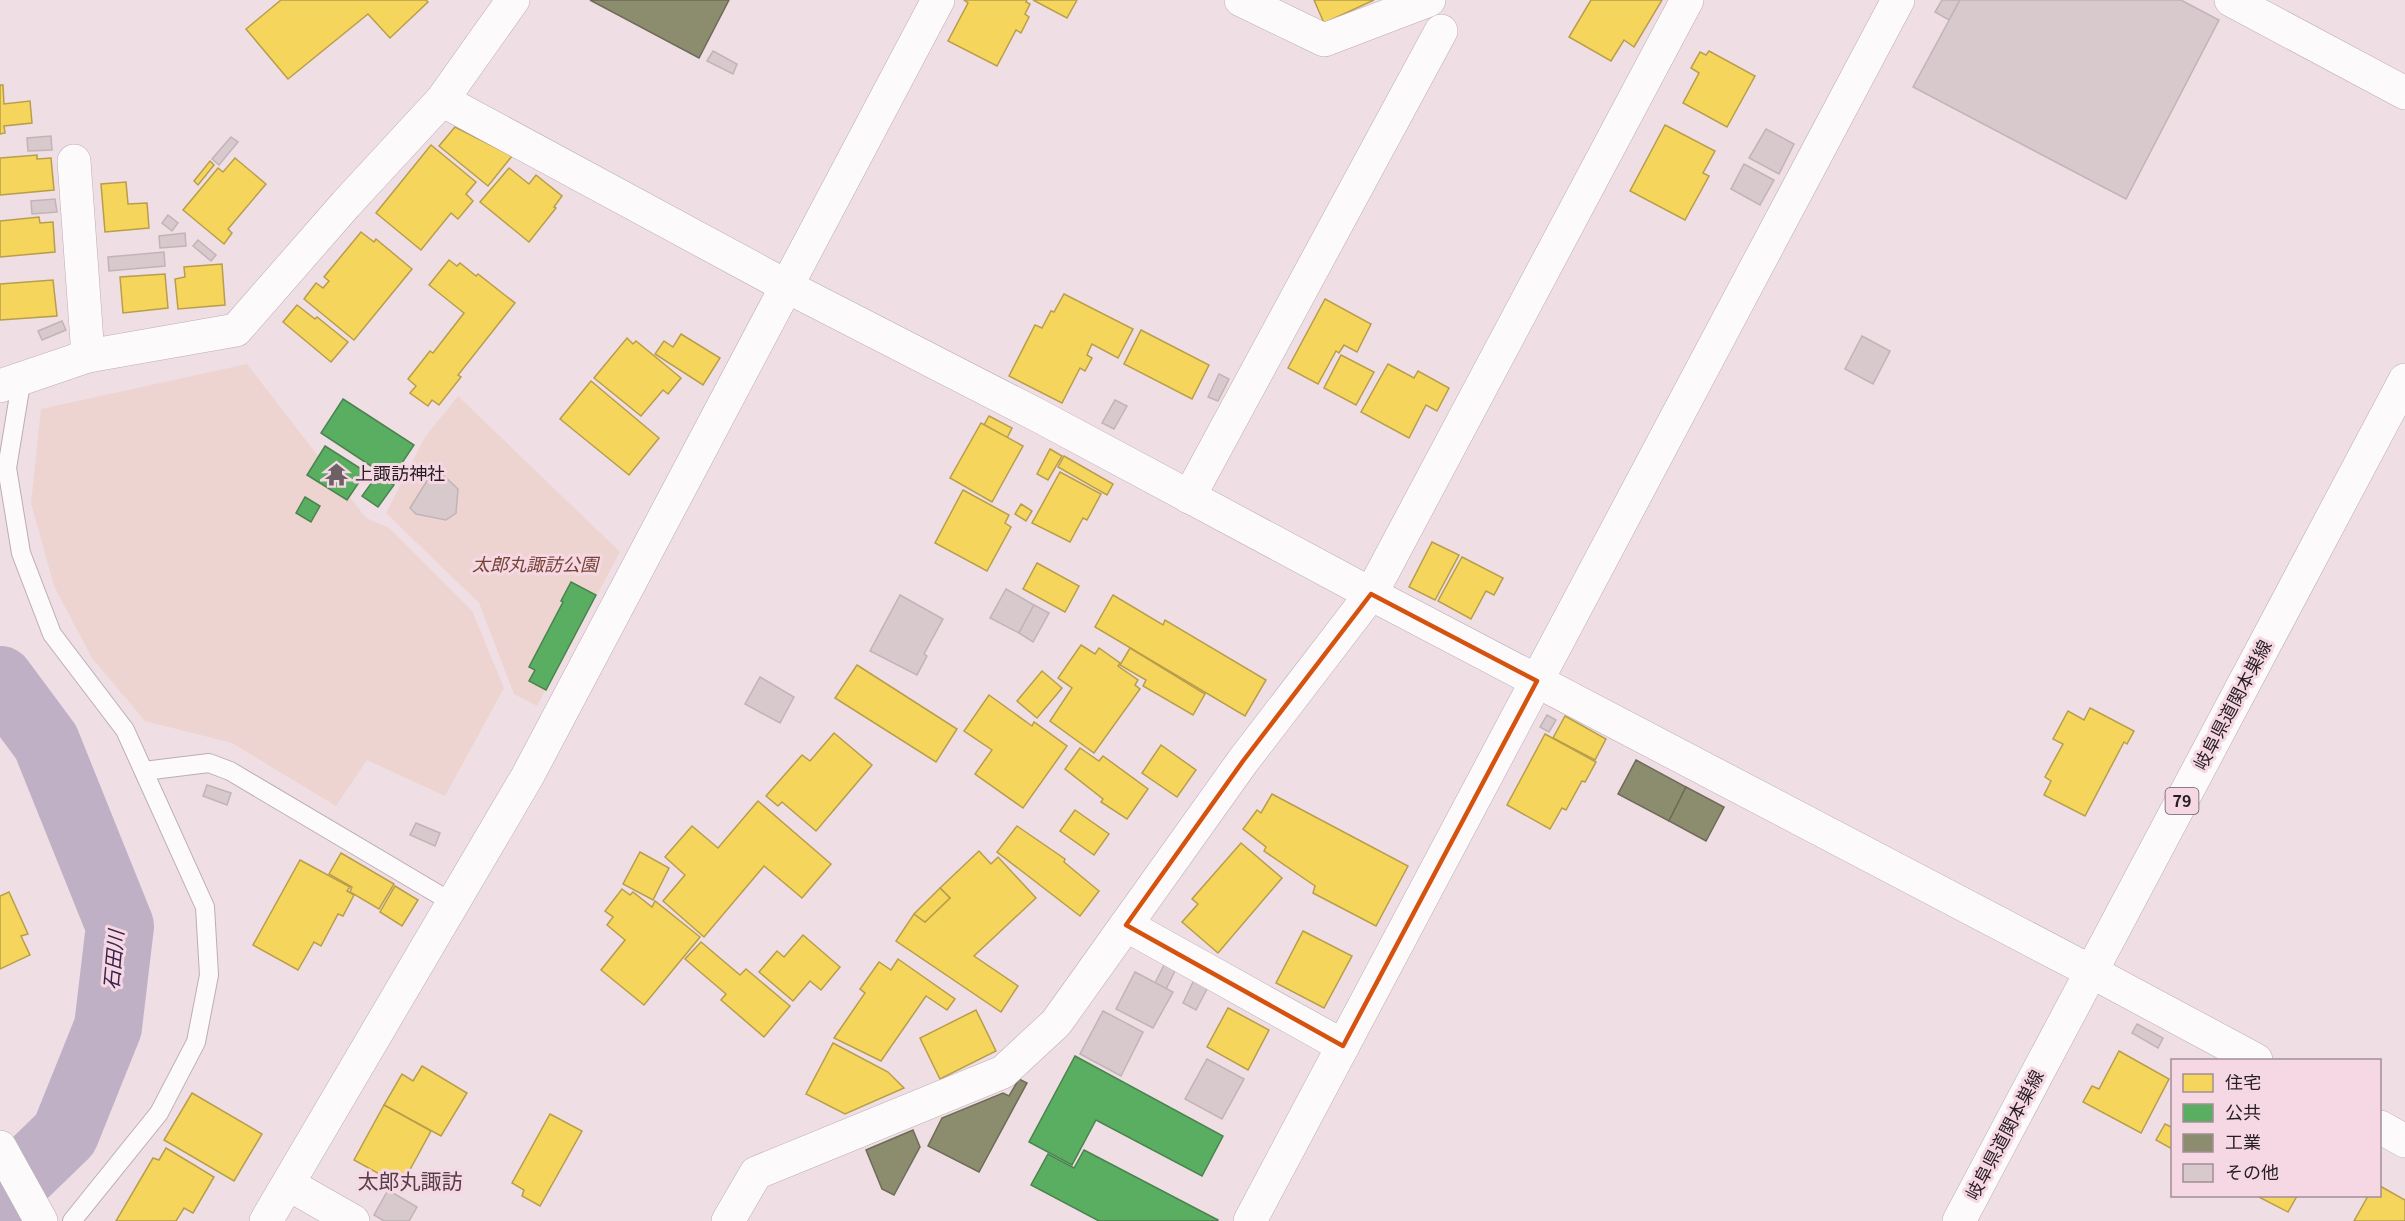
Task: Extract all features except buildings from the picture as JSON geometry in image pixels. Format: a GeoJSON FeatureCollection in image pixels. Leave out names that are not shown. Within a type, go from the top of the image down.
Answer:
{"type":"FeatureCollection","features":[{"type":"Feature","properties":{"kind":"street"},"geometry":{"type":"LineString","coordinates":[[11,381],[88,356],[236,330],[346,204],[442,100],[513,0]]}},
{"type":"Feature","properties":{"kind":"street"},"geometry":{"type":"LineString","coordinates":[[266,1221],[526,777],[938,0]]}},
{"type":"Feature","properties":{"kind":"street"},"geometry":{"type":"LineString","coordinates":[[1241,0],[1324,40],[1429,0]]}},
{"type":"Feature","properties":{"kind":"street"},"geometry":{"type":"LineString","coordinates":[[728,1221],[756,1173],[1003,1072],[1056,1023],[1243,760],[1371,594],[1687,0]]}},
{"type":"Feature","properties":{"kind":"street"},"geometry":{"type":"LineString","coordinates":[[1250,1221],[1898,0]]}},
{"type":"Feature","properties":{"kind":"street"},"geometry":{"type":"LineString","coordinates":[[2231,0],[2405,93]]}},
{"type":"Feature","properties":{"kind":"street"},"geometry":{"type":"LineString","coordinates":[[1189,497],[1441,31]]}},
{"type":"Feature","properties":{"kind":"street"},"geometry":{"type":"LineString","coordinates":[[442,100],[786,286],[1030,412],[2254,1059]]}},
{"type":"Feature","properties":{"kind":"street"},"geometry":{"type":"LineString","coordinates":[[74,161],[88,356]]}},
{"type":"Feature","properties":{"kind":"street","name":"岐阜県道関本巣線"},"geometry":{"type":"LineString","coordinates":[[1959,1221],[2405,381]]}},
{"type":"Feature","properties":{"kind":"street"},"geometry":{"type":"LineString","coordinates":[[1126,925],[1343,1046]]}},
{"type":"Feature","properties":{"kind":"street"},"geometry":{"type":"LineString","coordinates":[[2381,1128],[2405,1141]]}},
{"type":"Feature","properties":{"kind":"street"},"geometry":{"type":"LineString","coordinates":[[0,1147],[41,1221]]}},
{"type":"Feature","properties":{"kind":"street"},"geometry":{"type":"LineString","coordinates":[[288,1184],[353,1221]]}},
{"type":"Feature","properties":{"kind":"lane"},"geometry":{"type":"LineString","coordinates":[[11,381],[7,468],[21,553],[52,634],[125,730],[205,907],[209,975],[196,1042],[159,1113],[72,1221]]}},
{"type":"Feature","properties":{"kind":"lane"},"geometry":{"type":"LineString","coordinates":[[144,771],[209,763],[230,771],[453,903]]}},
{"type":"Feature","properties":{"kind":"highlighted area"},"geometry":{"type":"Polygon","coordinates":[[[1371,594],[1537,681],[1343,1046],[1126,925],[1243,761],[1371,594]]]}},
{"type":"Feature","properties":{"kind":"green space"},"geometry":{"type":"Polygon","coordinates":[[[247,364],[366,518],[389,528],[472,611],[504,688],[445,796],[367,760],[336,806],[232,743],[145,721],[92,658],[54,586],[31,503],[41,409],[247,364]]]}},
{"type":"Feature","properties":{"kind":"green space","name":"太郎丸諏訪公園"},"geometry":{"type":"Polygon","coordinates":[[[458,396],[620,552],[537,706],[514,694],[479,603],[386,513],[425,437],[458,396]]]}},
{"type":"Feature","properties":{"kind":"waterway","name":"石田川"},"geometry":{"type":"LineString","coordinates":[[0,680],[46,742],[120,926],[108,1027],[65,1134],[0,1197]]}},
{"type":"Feature","properties":{"kind":"place","name":"上諏訪神社"},"geometry":{"type":"Point","coordinates":[337,474]}},
{"type":"Feature","properties":{"kind":"district","name":"太郎丸諏訪"},"geometry":{"type":"Point","coordinates":[410,1182]}}]}
